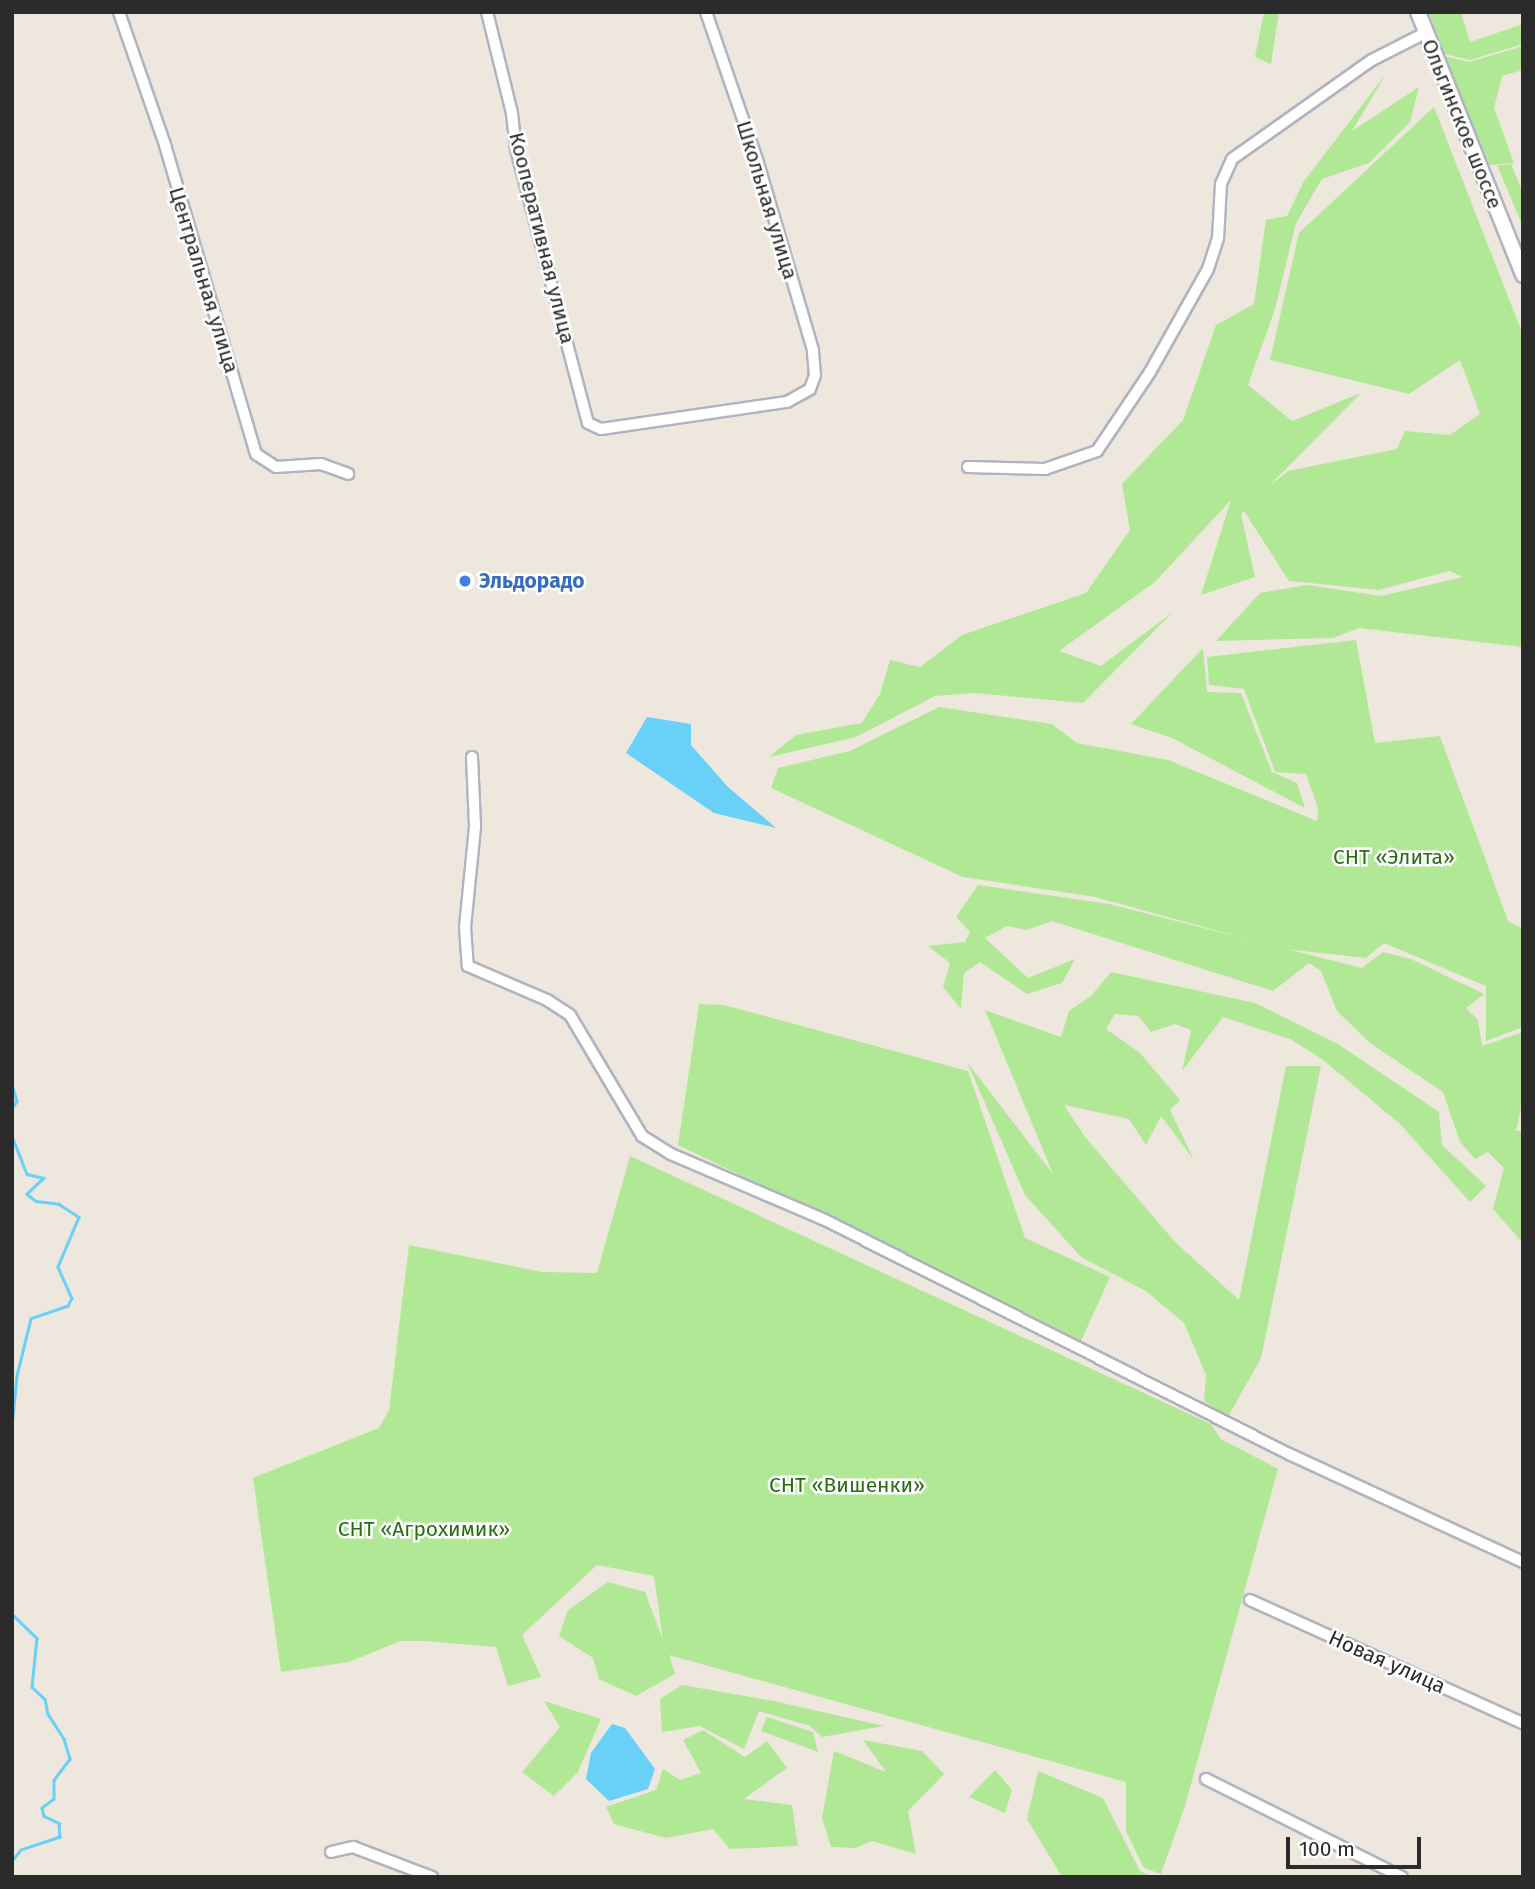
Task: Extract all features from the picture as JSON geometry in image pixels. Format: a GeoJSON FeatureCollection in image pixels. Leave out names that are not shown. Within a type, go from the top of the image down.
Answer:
{"type":"FeatureCollection","features":[{"type":"Feature","properties":{"kind":"main road","name":"Ольгинское шоссе"},"geometry":{"type":"LineString","coordinates":[[1418,12],[1523,275]]}},
{"type":"Feature","properties":{"kind":"street","name":"Центральная улица"},"geometry":{"type":"LineString","coordinates":[[119,12],[165,145],[256,454],[276,467],[321,464],[348,474]]}},
{"type":"Feature","properties":{"kind":"street","name":"Кооперативная улица"},"geometry":{"type":"LineString","coordinates":[[487,12],[512,113],[516,149],[588,423],[601,429],[669,422],[787,402],[810,389]]}},
{"type":"Feature","properties":{"kind":"street","name":"Школьная улица"},"geometry":{"type":"LineString","coordinates":[[706,12],[757,160],[813,350],[815,375],[810,389]]}},
{"type":"Feature","properties":{"kind":"street"},"geometry":{"type":"LineString","coordinates":[[968,467],[1045,469],[1097,451],[1182,316],[1214,254],[1221,184],[1232,159],[1372,60],[1425,33]]}},
{"type":"Feature","properties":{"kind":"street"},"geometry":{"type":"LineString","coordinates":[[472,757],[475,827],[464,927],[468,966],[547,1000],[570,1015],[642,1136],[671,1154],[825,1220],[1289,1454],[1523,1562]]}},
{"type":"Feature","properties":{"kind":"street","name":"Новая улица"},"geometry":{"type":"LineString","coordinates":[[1250,1600],[1523,1724]]}},
{"type":"Feature","properties":{"kind":"street"},"geometry":{"type":"LineString","coordinates":[[1206,1779],[1402,1877]]}},
{"type":"Feature","properties":{"kind":"street"},"geometry":{"type":"LineString","coordinates":[[331,1852],[352,1847],[432,1877]]}},
{"type":"Feature","properties":{"kind":"green space"},"geometry":{"type":"Polygon","coordinates":[[[1264,12],[1279,12],[1271,64],[1255,57],[1264,12]]]}},
{"type":"Feature","properties":{"kind":"green space"},"geometry":{"type":"Polygon","coordinates":[[[1429,12],[1461,12],[1470,42],[1523,24],[1523,44],[1470,60],[1444,54],[1429,12]]]}},
{"type":"Feature","properties":{"kind":"green space"},"geometry":{"type":"Polygon","coordinates":[[[1523,46],[1523,70],[1502,76],[1494,108],[1514,163],[1490,165],[1444,56],[1469,62],[1523,46]]]}},
{"type":"Feature","properties":{"kind":"green space"},"geometry":{"type":"Polygon","coordinates":[[[1386,74],[1352,131],[1419,87],[1410,122],[1369,163],[1322,179],[1296,223],[1275,309],[1248,385],[1292,421],[1361,393],[1268,487],[1288,471],[1397,449],[1405,431],[1450,435],[1480,414],[1460,360],[1409,394],[1270,360],[1299,233],[1434,107],[1523,335],[1523,647],[1359,628],[1333,638],[1216,641],[1260,593],[1307,585],[1381,596],[1463,577],[1449,571],[1379,590],[1289,581],[1244,511],[1241,514],[1255,577],[1201,595],[1231,500],[1155,582],[1059,651],[1101,666],[1173,612],[1083,703],[974,693],[935,696],[856,737],[769,757],[796,735],[862,723],[880,694],[890,660],[920,667],[962,635],[1086,593],[1130,530],[1122,484],[1183,420],[1216,325],[1254,304],[1266,220],[1287,216],[1304,181],[1386,74]]]}},
{"type":"Feature","properties":{"kind":"green space"},"geometry":{"type":"Polygon","coordinates":[[[1511,164],[1523,193],[1523,227],[1497,165],[1511,164]]]}},
{"type":"Feature","properties":{"kind":"green space","name":"СНТ «Элита»"},"geometry":{"type":"Polygon","coordinates":[[[1356,640],[1375,743],[1440,736],[1508,921],[1523,929],[1523,1027],[1486,1041],[1486,986],[1384,943],[1366,958],[1284,949],[1095,897],[963,877],[771,788],[778,768],[850,751],[939,707],[1052,724],[1077,743],[1168,760],[1317,821],[1318,808],[1306,774],[1275,772],[1244,689],[1209,685],[1207,657],[1356,640]]]}},
{"type":"Feature","properties":{"kind":"green space"},"geometry":{"type":"Polygon","coordinates":[[[1203,648],[1207,692],[1241,693],[1272,772],[1297,783],[1305,808],[1172,738],[1131,724],[1203,648]]]}},
{"type":"Feature","properties":{"kind":"green space"},"geometry":{"type":"Polygon","coordinates":[[[978,885],[1109,904],[1362,968],[1383,952],[1411,959],[1484,994],[1466,1008],[1478,1020],[1482,1046],[1523,1032],[1523,1100],[1516,1131],[1523,1131],[1523,1243],[1493,1209],[1504,1168],[1488,1152],[1475,1159],[1460,1142],[1443,1092],[1370,1043],[1337,1011],[1321,971],[1309,963],[1273,991],[1052,921],[1026,930],[1007,926],[985,938],[1028,978],[1075,959],[1062,983],[1027,994],[980,962],[964,973],[961,1009],[943,987],[950,963],[928,946],[965,942],[970,932],[956,917],[978,885]]]}},
{"type":"Feature","properties":{"kind":"green space"},"geometry":{"type":"Polygon","coordinates":[[[1111,972],[1255,1003],[1338,1044],[1439,1112],[1442,1145],[1486,1186],[1470,1202],[1400,1124],[1322,1059],[1290,1039],[1223,1017],[1182,1071],[1191,1030],[1175,1024],[1151,1032],[1138,1016],[1115,1014],[1106,1029],[1139,1052],[1180,1100],[1170,1110],[1194,1160],[1161,1116],[1146,1145],[1129,1119],[1064,1105],[1085,1137],[1175,1242],[1239,1300],[1286,1066],[1321,1066],[1261,1358],[1228,1417],[1204,1401],[1206,1375],[1184,1323],[1146,1291],[1081,1257],[1025,1195],[967,1062],[1053,1174],[985,1010],[1061,1037],[1069,1011],[1091,996],[1111,972]]]}},
{"type":"Feature","properties":{"kind":"green space"},"geometry":{"type":"Polygon","coordinates":[[[699,1004],[724,1005],[968,1071],[1025,1238],[1110,1277],[1081,1341],[678,1145],[699,1004]]]}},
{"type":"Feature","properties":{"kind":"green space","name":"СНТ «Вишенки»"},"geometry":{"type":"Polygon","coordinates":[[[630,1156],[1211,1424],[1221,1439],[1278,1469],[1185,1806],[1161,1874],[1144,1868],[1126,1831],[1126,1782],[669,1655],[675,1674],[636,1696],[599,1679],[593,1658],[559,1636],[568,1610],[608,1582],[645,1592],[663,1640],[654,1576],[597,1565],[522,1635],[541,1677],[508,1686],[496,1647],[426,1641],[401,1641],[349,1662],[281,1672],[253,1478],[379,1428],[389,1410],[409,1245],[542,1272],[597,1273],[630,1156]]]}},
{"type":"Feature","properties":{"kind":"green space"},"geometry":{"type":"Polygon","coordinates":[[[682,1685],[774,1701],[884,1726],[822,1737],[810,1726],[759,1711],[744,1749],[700,1726],[662,1732],[660,1699],[682,1685]]]}},
{"type":"Feature","properties":{"kind":"green space"},"geometry":{"type":"Polygon","coordinates":[[[544,1701],[601,1719],[578,1772],[554,1796],[522,1772],[560,1727],[544,1701]]]}},
{"type":"Feature","properties":{"kind":"green space"},"geometry":{"type":"Polygon","coordinates":[[[767,1717],[813,1732],[818,1752],[761,1731],[767,1717]]]}},
{"type":"Feature","properties":{"kind":"green space"},"geometry":{"type":"Polygon","coordinates":[[[703,1730],[745,1757],[767,1741],[787,1768],[744,1799],[792,1805],[798,1846],[730,1849],[713,1829],[666,1838],[614,1824],[606,1807],[656,1790],[663,1769],[680,1780],[701,1773],[683,1740],[703,1730]]]}},
{"type":"Feature","properties":{"kind":"green space"},"geometry":{"type":"Polygon","coordinates":[[[863,1740],[922,1751],[944,1774],[908,1811],[916,1854],[872,1841],[856,1848],[831,1847],[822,1818],[834,1751],[886,1772],[863,1740]]]}},
{"type":"Feature","properties":{"kind":"green space"},"geometry":{"type":"Polygon","coordinates":[[[995,1770],[1012,1790],[1005,1813],[969,1797],[995,1770]]]}},
{"type":"Feature","properties":{"kind":"green space"},"geometry":{"type":"Polygon","coordinates":[[[1038,1771],[1103,1798],[1140,1871],[1153,1877],[1062,1877],[1027,1819],[1038,1771]]]}},
{"type":"Feature","properties":{"kind":"water"},"geometry":{"type":"Polygon","coordinates":[[[647,717],[691,724],[691,745],[728,787],[776,828],[714,813],[626,753],[647,717]]]}},
{"type":"Feature","properties":{"kind":"water"},"geometry":{"type":"Polygon","coordinates":[[[612,1724],[625,1728],[655,1769],[648,1789],[609,1801],[586,1779],[591,1753],[612,1724]]]}},
{"type":"Feature","properties":{"kind":"waterway"},"geometry":{"type":"LineString","coordinates":[[12,1084],[17,1101],[12,1109]]}},
{"type":"Feature","properties":{"kind":"waterway"},"geometry":{"type":"LineString","coordinates":[[12,1136],[27,1174],[44,1178],[27,1194],[36,1201],[59,1204],[79,1217],[58,1267],[72,1298],[68,1306],[31,1319],[17,1376],[12,1427]]}},
{"type":"Feature","properties":{"kind":"waterway"},"geometry":{"type":"LineString","coordinates":[[12,1614],[37,1638],[32,1687],[45,1699],[48,1714],[64,1739],[70,1759],[54,1780],[54,1799],[42,1808],[44,1816],[59,1823],[60,1837],[21,1850],[12,1861]]}},
{"type":"Feature","properties":{"kind":"place","name":"Эльдорадо"},"geometry":{"type":"Point","coordinates":[465,581]}},
{"type":"Feature","properties":{"kind":"park label","name":"СНТ «Агрохимик»"},"geometry":{"type":"Point","coordinates":[424,1529]}}]}
